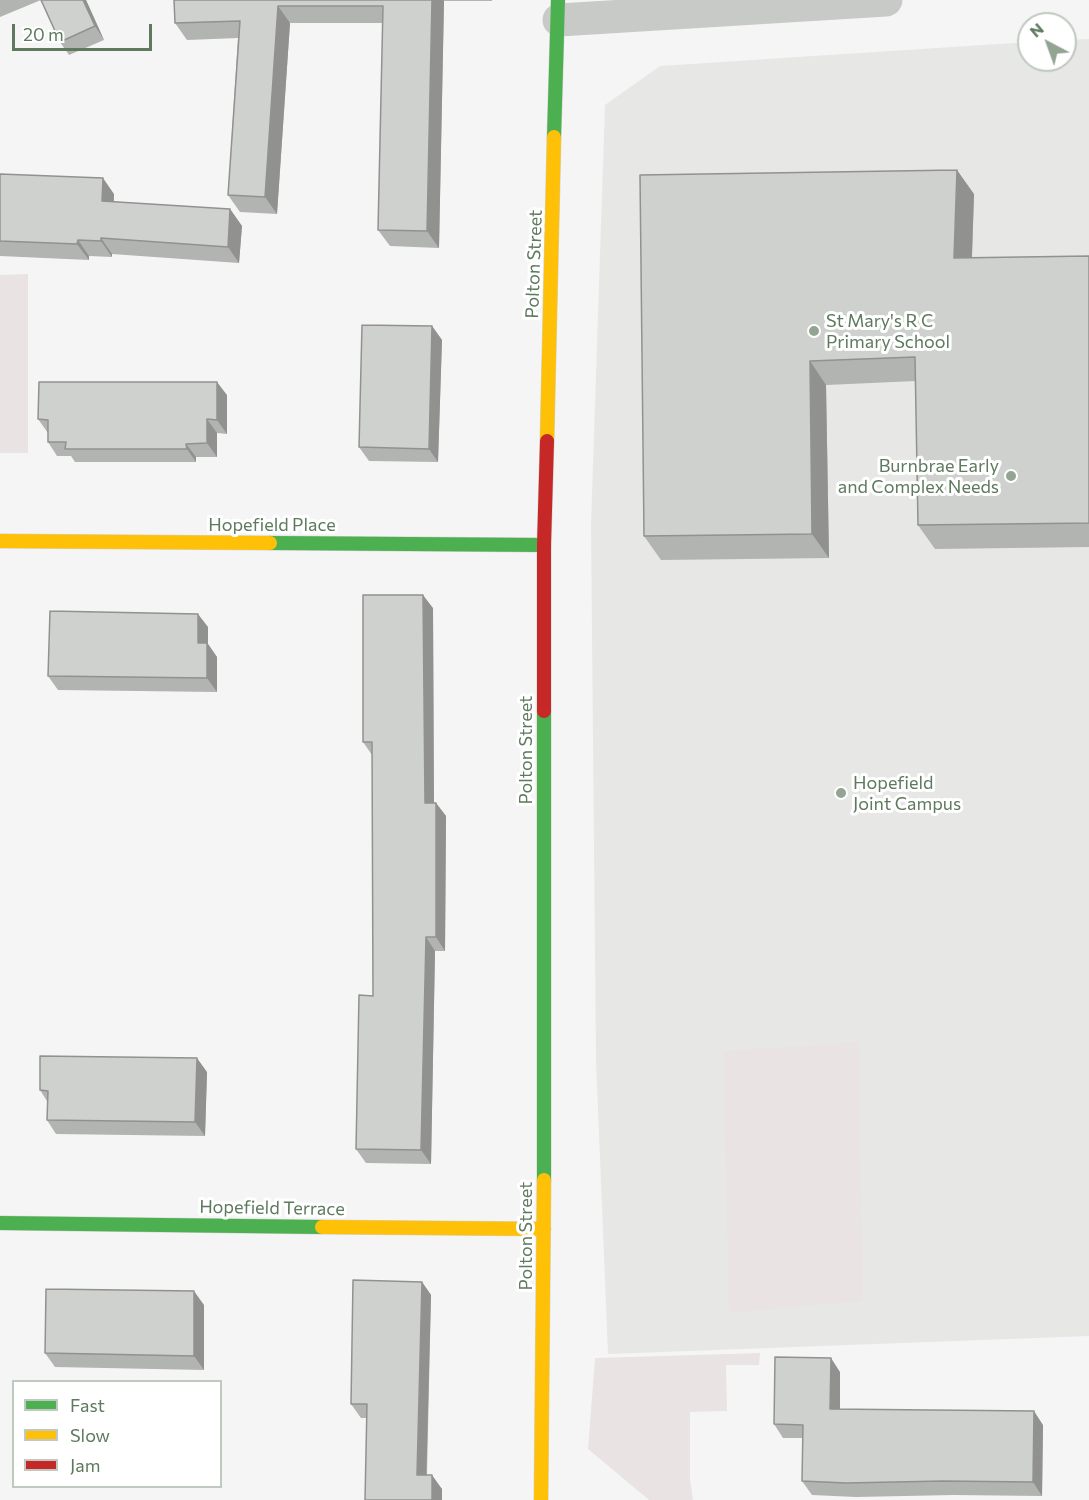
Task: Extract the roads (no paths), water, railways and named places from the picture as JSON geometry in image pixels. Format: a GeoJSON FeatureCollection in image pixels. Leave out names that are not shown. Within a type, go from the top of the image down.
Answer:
{"type":"FeatureCollection","features":[{"type":"Feature","properties":{"kind":"main road","name":"Polton Street"},"geometry":{"type":"LineString","coordinates":[[541,1500],[544,1229],[544,545],[559,10]]}},
{"type":"Feature","properties":{"kind":"main road","name":"Hopefield Place"},"geometry":{"type":"LineString","coordinates":[[0,541],[544,545]]}},
{"type":"Feature","properties":{"kind":"main road","name":"Hopefield Terrace"},"geometry":{"type":"LineString","coordinates":[[0,1223],[544,1229]]}},
{"type":"Feature","properties":{"kind":"street"},"geometry":{"type":"LineString","coordinates":[[559,10],[886,0]]}},
{"type":"Feature","properties":{"kind":"place","name":"St Mary's R C Primary School"},"geometry":{"type":"Point","coordinates":[814,331]}},
{"type":"Feature","properties":{"kind":"place","name":"Burnbrae Early and Complex Needs"},"geometry":{"type":"Point","coordinates":[1011,476]}},
{"type":"Feature","properties":{"kind":"place","name":"Hopefield Joint Campus"},"geometry":{"type":"Point","coordinates":[841,793]}}]}
